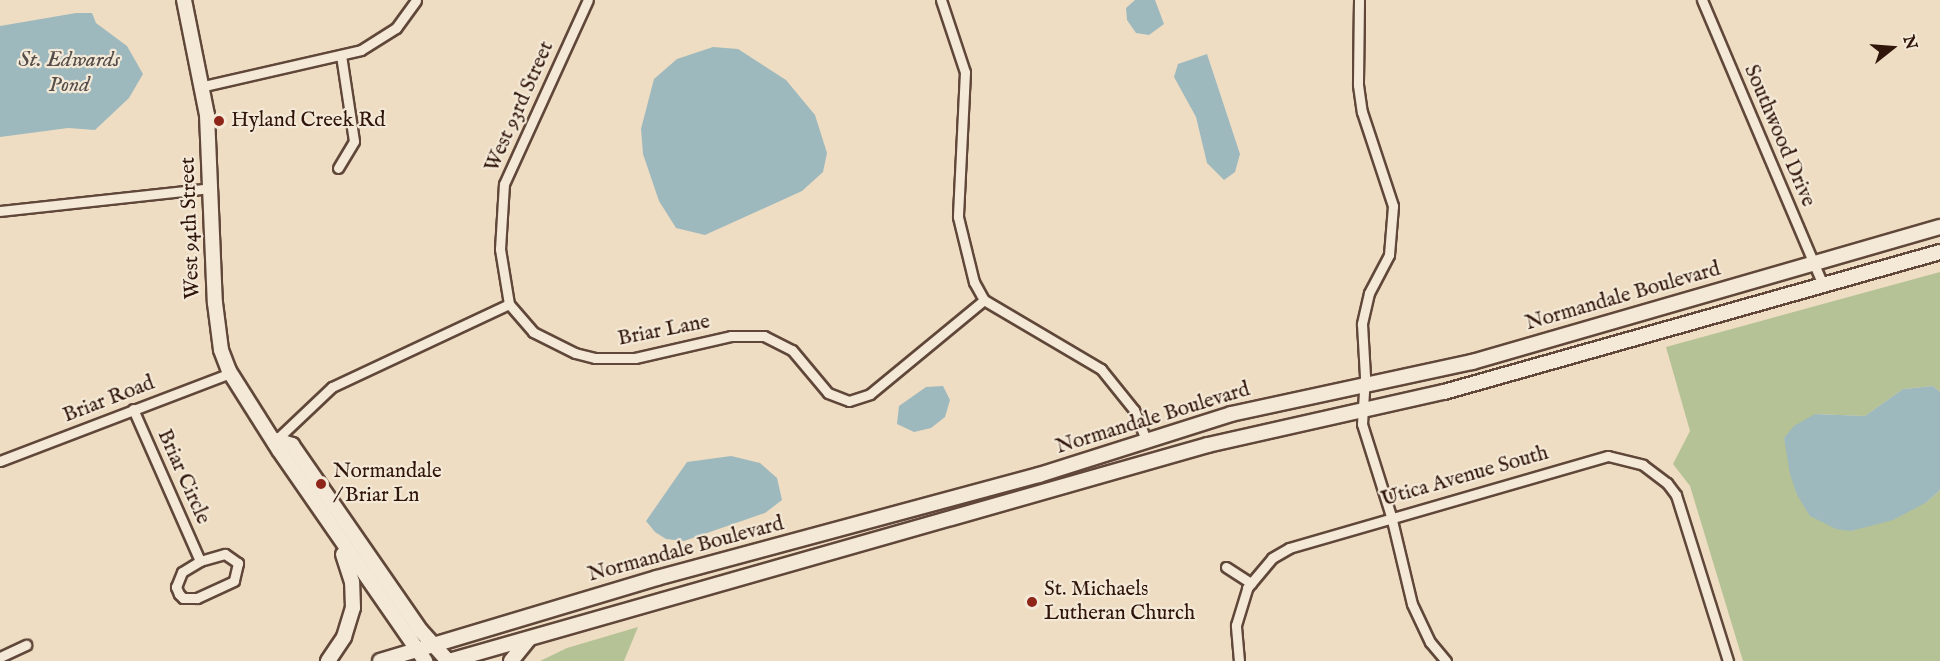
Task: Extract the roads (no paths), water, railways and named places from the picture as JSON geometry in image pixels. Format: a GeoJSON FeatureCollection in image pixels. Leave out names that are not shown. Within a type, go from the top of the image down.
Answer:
{"type":"FeatureCollection","features":[{"type":"Feature","properties":{"kind":"main road","name":"West 94th Street"},"geometry":{"type":"LineString","coordinates":[[184,0],[204,86],[211,188],[216,327],[231,373],[276,440],[292,445],[345,537]]}},
{"type":"Feature","properties":{"kind":"main road","name":"Normandale Boulevard"},"geometry":{"type":"LineString","coordinates":[[380,661],[432,644],[1039,475],[1146,439],[1231,414],[1365,388],[1472,363],[1940,227]]}},
{"type":"Feature","properties":{"kind":"main road","name":"Normandale Boulevard"},"geometry":{"type":"LineString","coordinates":[[448,661],[1208,445],[1444,393],[1940,252]]}},
{"type":"Feature","properties":{"kind":"main road"},"geometry":{"type":"LineString","coordinates":[[345,537],[448,661]]}},
{"type":"Feature","properties":{"kind":"main road"},"geometry":{"type":"LineString","coordinates":[[345,537],[425,661]]}},
{"type":"Feature","properties":{"kind":"main road"},"geometry":{"type":"LineString","coordinates":[[328,661],[344,637],[353,608],[352,582],[345,537]]}},
{"type":"Feature","properties":{"kind":"main road"},"geometry":{"type":"LineString","coordinates":[[511,661],[530,639]]}},
{"type":"Feature","properties":{"kind":"street"},"geometry":{"type":"LineString","coordinates":[[204,86],[341,55],[379,40],[396,28],[416,0]]}},
{"type":"Feature","properties":{"kind":"street","name":"West 93rd Street"},"geometry":{"type":"LineString","coordinates":[[509,304],[500,249],[504,184],[588,0]]}},
{"type":"Feature","properties":{"kind":"street"},"geometry":{"type":"LineString","coordinates":[[941,0],[962,54],[967,89],[957,217],[960,240],[974,282],[984,300],[1101,369],[1134,410],[1146,439]]}},
{"type":"Feature","properties":{"kind":"street"},"geometry":{"type":"LineString","coordinates":[[1359,0],[1358,85],[1362,112],[1393,206],[1389,255],[1369,293],[1363,315],[1365,388],[1360,412],[1391,516],[1419,624],[1446,661]]}},
{"type":"Feature","properties":{"kind":"street","name":"Southwood Drive"},"geometry":{"type":"LineString","coordinates":[[1702,0],[1823,285]]}},
{"type":"Feature","properties":{"kind":"street"},"geometry":{"type":"LineString","coordinates":[[338,168],[354,141],[341,55]]}},
{"type":"Feature","properties":{"kind":"street"},"geometry":{"type":"LineString","coordinates":[[0,211],[211,188]]}},
{"type":"Feature","properties":{"kind":"street","name":"Briar Lane"},"geometry":{"type":"LineString","coordinates":[[509,304],[533,332],[575,353],[595,357],[635,358],[731,336],[764,336],[792,350],[828,393],[849,400],[870,394],[984,300]]}},
{"type":"Feature","properties":{"kind":"street"},"geometry":{"type":"LineString","coordinates":[[276,440],[332,387],[509,304]]}},
{"type":"Feature","properties":{"kind":"street","name":"Briar Road"},"geometry":{"type":"LineString","coordinates":[[0,461],[231,373]]}},
{"type":"Feature","properties":{"kind":"street","name":"Briar Circle"},"geometry":{"type":"LineString","coordinates":[[133,409],[200,561]]}},
{"type":"Feature","properties":{"kind":"street","name":"Utica Avenue South"},"geometry":{"type":"LineString","coordinates":[[1251,583],[1272,558],[1289,548],[1391,516],[1608,456],[1627,459],[1656,473],[1676,495],[1728,661]]}},
{"type":"Feature","properties":{"kind":"street"},"geometry":{"type":"LineString","coordinates":[[230,555],[238,563],[238,575],[197,598],[183,598],[176,587],[177,579],[200,561],[230,555]]}},
{"type":"Feature","properties":{"kind":"street"},"geometry":{"type":"LineString","coordinates":[[1226,567],[1251,583],[1236,625],[1239,661]]}},
{"type":"Feature","properties":{"kind":"street"},"geometry":{"type":"LineString","coordinates":[[0,657],[26,645]]}},
{"type":"Feature","properties":{"kind":"water"},"geometry":{"type":"Polygon","coordinates":[[[1135,0],[1155,0],[1164,24],[1149,35],[1136,33],[1127,20],[1126,8],[1135,0]]]}},
{"type":"Feature","properties":{"kind":"water","name":"St. Edwards Pond"},"geometry":{"type":"Polygon","coordinates":[[[76,13],[92,13],[96,23],[127,46],[143,74],[129,98],[95,130],[68,128],[0,137],[0,26],[76,13]]]}},
{"type":"Feature","properties":{"kind":"water"},"geometry":{"type":"Polygon","coordinates":[[[713,47],[738,49],[786,80],[815,115],[827,153],[823,172],[802,191],[705,235],[676,228],[659,201],[643,154],[641,129],[654,79],[677,59],[713,47]]]}},
{"type":"Feature","properties":{"kind":"water"},"geometry":{"type":"Polygon","coordinates":[[[1207,54],[1240,154],[1235,172],[1224,180],[1207,163],[1196,117],[1174,77],[1178,64],[1207,54]]]}},
{"type":"Feature","properties":{"kind":"water"},"geometry":{"type":"Polygon","coordinates":[[[943,386],[950,400],[945,417],[931,428],[914,432],[897,424],[899,406],[926,387],[943,386]]]}},
{"type":"Feature","properties":{"kind":"water"},"geometry":{"type":"Polygon","coordinates":[[[1933,386],[1940,392],[1940,490],[1927,502],[1893,520],[1851,531],[1836,529],[1810,516],[1797,495],[1790,474],[1784,438],[1794,426],[1815,414],[1865,416],[1903,389],[1933,386]]]}},
{"type":"Feature","properties":{"kind":"water"},"geometry":{"type":"Polygon","coordinates":[[[731,456],[760,463],[777,478],[782,500],[765,513],[684,541],[666,539],[655,532],[646,521],[687,462],[731,456]]]}},
{"type":"Feature","properties":{"kind":"place","name":"Hyland Creek Rd"},"geometry":{"type":"Point","coordinates":[219,121]}},
{"type":"Feature","properties":{"kind":"place","name":"Normandale / Briar Ln"},"geometry":{"type":"Point","coordinates":[321,484]}},
{"type":"Feature","properties":{"kind":"place","name":"St. Michaels Lutheran Church"},"geometry":{"type":"Point","coordinates":[1032,602]}}]}
